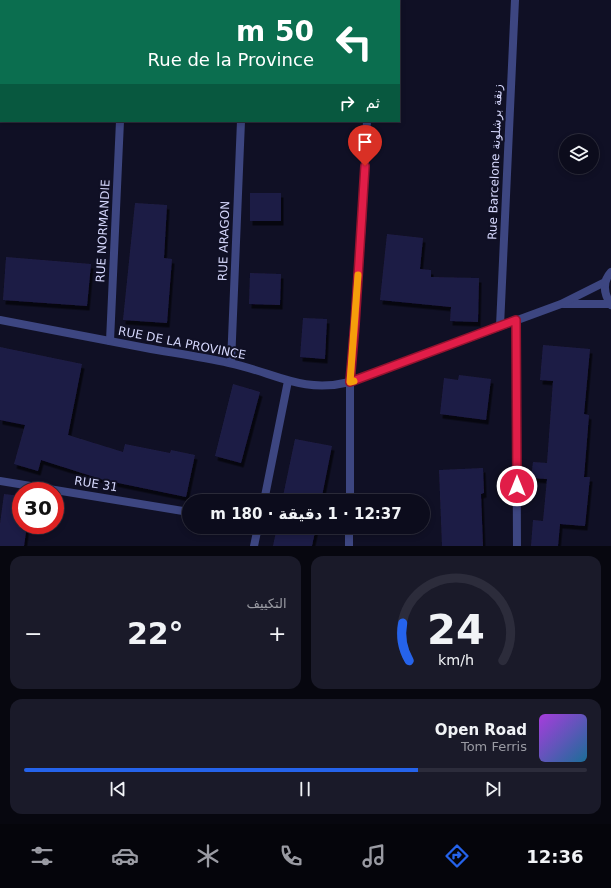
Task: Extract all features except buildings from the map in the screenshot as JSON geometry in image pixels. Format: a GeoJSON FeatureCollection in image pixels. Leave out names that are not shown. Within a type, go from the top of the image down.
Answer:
{"type":"FeatureCollection","features":[{"type":"Feature","properties":{"kind":"street","name":"Rue Barcelone زنقة برشلونة"},"geometry":{"type":"LineString","coordinates":[[500,326],[514,0]]}},
{"type":"Feature","properties":{"kind":"street","name":"RUE NORMANDIE"},"geometry":{"type":"LineString","coordinates":[[110,341],[120,122]]}},
{"type":"Feature","properties":{"kind":"street","name":"RUE ARAGON"},"geometry":{"type":"LineString","coordinates":[[231,363],[241,122]]}},
{"type":"Feature","properties":{"kind":"street"},"geometry":{"type":"LineString","coordinates":[[350,494],[350,382],[362,230],[367,122]]}},
{"type":"Feature","properties":{"kind":"street"},"geometry":{"type":"LineString","coordinates":[[611,272],[605,282],[605,291],[611,305]]}},
{"type":"Feature","properties":{"kind":"street","name":"RUE DE LA PROVINCE"},"geometry":{"type":"LineString","coordinates":[[0,320],[231,363],[288,381],[320,387],[334,386],[350,382],[560,304],[605,282]]}},
{"type":"Feature","properties":{"kind":"street","name":"RUE DE LA PROVINCE"},"geometry":{"type":"LineString","coordinates":[[560,304],[611,305]]}},
{"type":"Feature","properties":{"kind":"street"},"geometry":{"type":"LineString","coordinates":[[516,320],[517,546]]}},
{"type":"Feature","properties":{"kind":"street"},"geometry":{"type":"LineString","coordinates":[[265,494],[288,381]]}},
{"type":"Feature","properties":{"kind":"street","name":"RUE 31"},"geometry":{"type":"LineString","coordinates":[[0,481],[182,511]]}},
{"type":"Feature","properties":{"kind":"street"},"geometry":{"type":"LineString","coordinates":[[254,546],[257,534]]}},
{"type":"Feature","properties":{"kind":"street"},"geometry":{"type":"LineString","coordinates":[[350,534],[350,546]]}},
{"type":"Feature","properties":{"kind":"slow traffic"},"geometry":{"type":"LineString","coordinates":[[354,381],[350,382],[358,275]]}},
{"type":"Feature","properties":{"kind":"route"},"geometry":{"type":"LineString","coordinates":[[365,166],[350,382],[516,320],[517,486]]}}]}
